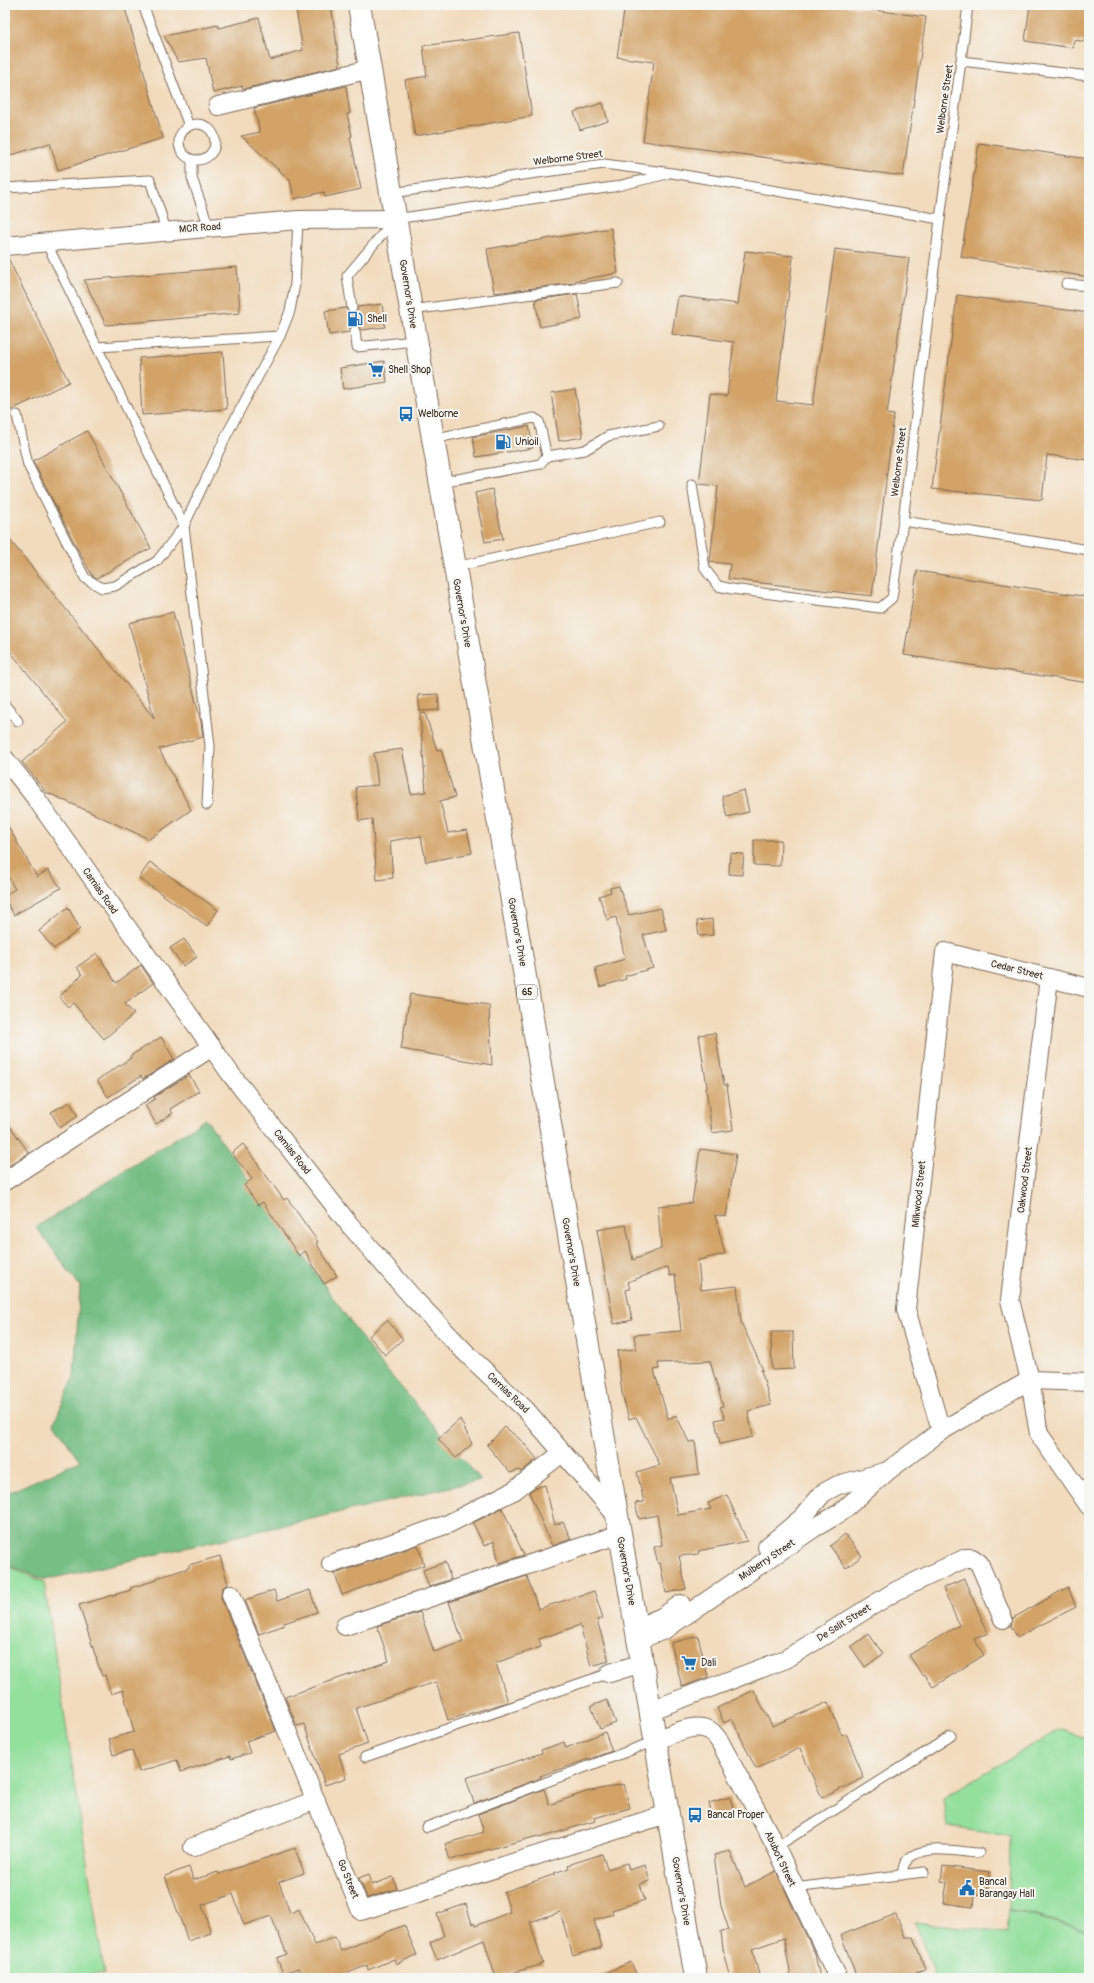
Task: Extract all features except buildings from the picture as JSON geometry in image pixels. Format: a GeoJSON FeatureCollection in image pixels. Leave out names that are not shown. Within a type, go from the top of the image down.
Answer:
{"type":"FeatureCollection","features":[{"type":"Feature","properties":{"kind":"highway","name":"Governor's Drive"},"geometry":{"type":"LineString","coordinates":[[359,5],[439,482],[642,1663],[692,1977]]}},
{"type":"Feature","properties":{"kind":"street"},"geometry":{"type":"LineString","coordinates":[[218,106],[370,68]]}},
{"type":"Feature","properties":{"kind":"street","name":"MCR Road"},"geometry":{"type":"LineString","coordinates":[[5,246],[166,230],[298,220],[396,219]]}},
{"type":"Feature","properties":{"kind":"street","name":"Camias Road"},"geometry":{"type":"LineString","coordinates":[[5,759],[35,797],[230,1073],[349,1224],[413,1298],[467,1354],[526,1410],[618,1524]]}},
{"type":"Feature","properties":{"kind":"street","name":"Cedar Street"},"geometry":{"type":"LineString","coordinates":[[946,952],[1089,988]]}},
{"type":"Feature","properties":{"kind":"street","name":"Milkwood Street"},"geometry":{"type":"LineString","coordinates":[[941,1431],[906,1309],[946,952]]}},
{"type":"Feature","properties":{"kind":"street","name":"Oakwood Street"},"geometry":{"type":"LineString","coordinates":[[1049,978],[1010,1300],[1030,1380],[1039,1434],[1081,1484],[1089,1506]]}},
{"type":"Feature","properties":{"kind":"street"},"geometry":{"type":"LineString","coordinates":[[5,1181],[212,1047]]}},
{"type":"Feature","properties":{"kind":"street"},"geometry":{"type":"LineString","coordinates":[[1030,1380],[1089,1382]]}},
{"type":"Feature","properties":{"kind":"street","name":"Mulberry Street"},"geometry":{"type":"LineString","coordinates":[[637,1634],[664,1630],[814,1528],[833,1519],[889,1470],[941,1431],[1030,1380]]}},
{"type":"Feature","properties":{"kind":"street"},"geometry":{"type":"LineString","coordinates":[[331,1564],[448,1524],[515,1490],[562,1453]]}},
{"type":"Feature","properties":{"kind":"street","name":"Mulberry Street"},"geometry":{"type":"LineString","coordinates":[[637,1634],[754,1556],[803,1517],[823,1493],[838,1485],[889,1470]]}},
{"type":"Feature","properties":{"kind":"street"},"geometry":{"type":"LineString","coordinates":[[345,1626],[618,1524]]}},
{"type":"Feature","properties":{"kind":"street","name":"De Salit Street"},"geometry":{"type":"LineString","coordinates":[[649,1711],[786,1659],[896,1591],[966,1558],[972,1558],[979,1563],[1003,1619]]}},
{"type":"Feature","properties":{"kind":"street","name":"Go Street"},"geometry":{"type":"LineString","coordinates":[[231,1594],[360,1911],[667,1814]]}},
{"type":"Feature","properties":{"kind":"street"},"geometry":{"type":"LineString","coordinates":[[610,1673],[642,1663]]}},
{"type":"Feature","properties":{"kind":"street","name":"Abubot Street"},"geometry":{"type":"LineString","coordinates":[[655,1741],[684,1730],[698,1728],[711,1732],[720,1742],[776,1847],[794,1888],[838,1978]]}},
{"type":"Feature","properties":{"kind":"street"},"geometry":{"type":"LineString","coordinates":[[193,1847],[316,1800]]}},
{"type":"Feature","properties":{"kind":"lane"},"geometry":{"type":"LineString","coordinates":[[143,5],[189,126]]}},
{"type":"Feature","properties":{"kind":"lane"},"geometry":{"type":"LineString","coordinates":[[961,61],[968,5]]}},
{"type":"Feature","properties":{"kind":"lane","name":"Welborne Street"},"geometry":{"type":"LineString","coordinates":[[692,484],[705,569],[718,586],[880,608],[892,598],[961,61],[1089,76]]}},
{"type":"Feature","properties":{"kind":"lane"},"geometry":{"type":"LineString","coordinates":[[203,125],[210,128],[216,141],[212,154],[199,161],[192,160],[185,157],[179,144],[183,130],[189,126],[203,125]]}},
{"type":"Feature","properties":{"kind":"lane"},"geometry":{"type":"LineString","coordinates":[[192,160],[192,178],[209,227]]}},
{"type":"Feature","properties":{"kind":"lane","name":"Welborne Street"},"geometry":{"type":"LineString","coordinates":[[391,193],[604,164],[672,173],[940,219]]}},
{"type":"Feature","properties":{"kind":"lane","name":"Welborne Street"},"geometry":{"type":"LineString","coordinates":[[396,219],[613,187],[672,173]]}},
{"type":"Feature","properties":{"kind":"lane"},"geometry":{"type":"LineString","coordinates":[[5,188],[150,180],[166,230]]}},
{"type":"Feature","properties":{"kind":"lane"},"geometry":{"type":"LineString","coordinates":[[352,308],[347,276],[396,219]]}},
{"type":"Feature","properties":{"kind":"lane"},"geometry":{"type":"LineString","coordinates":[[17,415],[28,466],[85,578],[102,588],[115,586],[157,562],[184,526],[228,432],[280,336],[290,311],[295,284],[298,220]]}},
{"type":"Feature","properties":{"kind":"lane"},"geometry":{"type":"LineString","coordinates":[[46,242],[184,526],[210,746],[207,806]]}},
{"type":"Feature","properties":{"kind":"lane"},"geometry":{"type":"LineString","coordinates":[[411,310],[618,283]]}},
{"type":"Feature","properties":{"kind":"lane"},"geometry":{"type":"LineString","coordinates":[[1066,284],[1089,286]]}},
{"type":"Feature","properties":{"kind":"lane"},"geometry":{"type":"LineString","coordinates":[[355,331],[357,347],[415,341]]}},
{"type":"Feature","properties":{"kind":"lane"},"geometry":{"type":"LineString","coordinates":[[97,348],[280,336]]}},
{"type":"Feature","properties":{"kind":"lane"},"geometry":{"type":"LineString","coordinates":[[432,439],[534,418],[539,421],[542,426],[547,456]]}},
{"type":"Feature","properties":{"kind":"lane"},"geometry":{"type":"LineString","coordinates":[[439,482],[540,464],[547,456],[585,450],[608,436],[659,426]]}},
{"type":"Feature","properties":{"kind":"lane"},"geometry":{"type":"LineString","coordinates":[[903,521],[1089,550]]}},
{"type":"Feature","properties":{"kind":"lane"},"geometry":{"type":"LineString","coordinates":[[454,567],[660,522]]}},
{"type":"Feature","properties":{"kind":"lane"},"geometry":{"type":"LineString","coordinates":[[5,705],[18,721]]}},
{"type":"Feature","properties":{"kind":"lane"},"geometry":{"type":"LineString","coordinates":[[365,1757],[610,1673]]}},
{"type":"Feature","properties":{"kind":"lane"},"geometry":{"type":"LineString","coordinates":[[776,1847],[951,1736]]}},
{"type":"Feature","properties":{"kind":"lane"},"geometry":{"type":"LineString","coordinates":[[427,1827],[655,1741]]}},
{"type":"Feature","properties":{"kind":"lane"},"geometry":{"type":"LineString","coordinates":[[902,1875],[904,1863],[914,1855],[928,1849],[978,1853]]}},
{"type":"Feature","properties":{"kind":"lane"},"geometry":{"type":"LineString","coordinates":[[794,1888],[924,1872]]}},
{"type":"Feature","properties":{"kind":"green space"},"geometry":{"type":"Polygon","coordinates":[[[206,1119],[376,1358],[481,1480],[45,1580],[5,1564],[5,1494],[80,1461],[54,1423],[74,1376],[80,1286],[36,1227],[206,1119]]]}},
{"type":"Feature","properties":{"kind":"green space"},"geometry":{"type":"Polygon","coordinates":[[[5,1565],[44,1582],[104,1973],[70,1978],[5,1978],[5,1565]]]}},
{"type":"Feature","properties":{"kind":"green space"},"geometry":{"type":"Polygon","coordinates":[[[1059,1729],[1089,1739],[1089,1930],[1009,1909],[1010,1836],[947,1827],[943,1798],[1059,1729]]]}},
{"type":"Feature","properties":{"kind":"green space"},"geometry":{"type":"Polygon","coordinates":[[[1009,1910],[1089,1931],[1089,1978],[935,1978],[915,1922],[1007,1932],[1009,1910]]]}},
{"type":"Feature","properties":{"kind":"place","name":"Shell"},"geometry":{"type":"Point","coordinates":[355,319]}},
{"type":"Feature","properties":{"kind":"place","name":"Shell Shop"},"geometry":{"type":"Point","coordinates":[376,370]}},
{"type":"Feature","properties":{"kind":"place","name":"Welborne"},"geometry":{"type":"Point","coordinates":[406,414]}},
{"type":"Feature","properties":{"kind":"place","name":"Unioil"},"geometry":{"type":"Point","coordinates":[503,442]}},
{"type":"Feature","properties":{"kind":"place","name":"Dali"},"geometry":{"type":"Point","coordinates":[689,1663]}},
{"type":"Feature","properties":{"kind":"place","name":"Bancal Proper"},"geometry":{"type":"Point","coordinates":[695,1815]}},
{"type":"Feature","properties":{"kind":"place","name":"Bancal Barangay Hall"},"geometry":{"type":"Point","coordinates":[967,1888]}}]}
